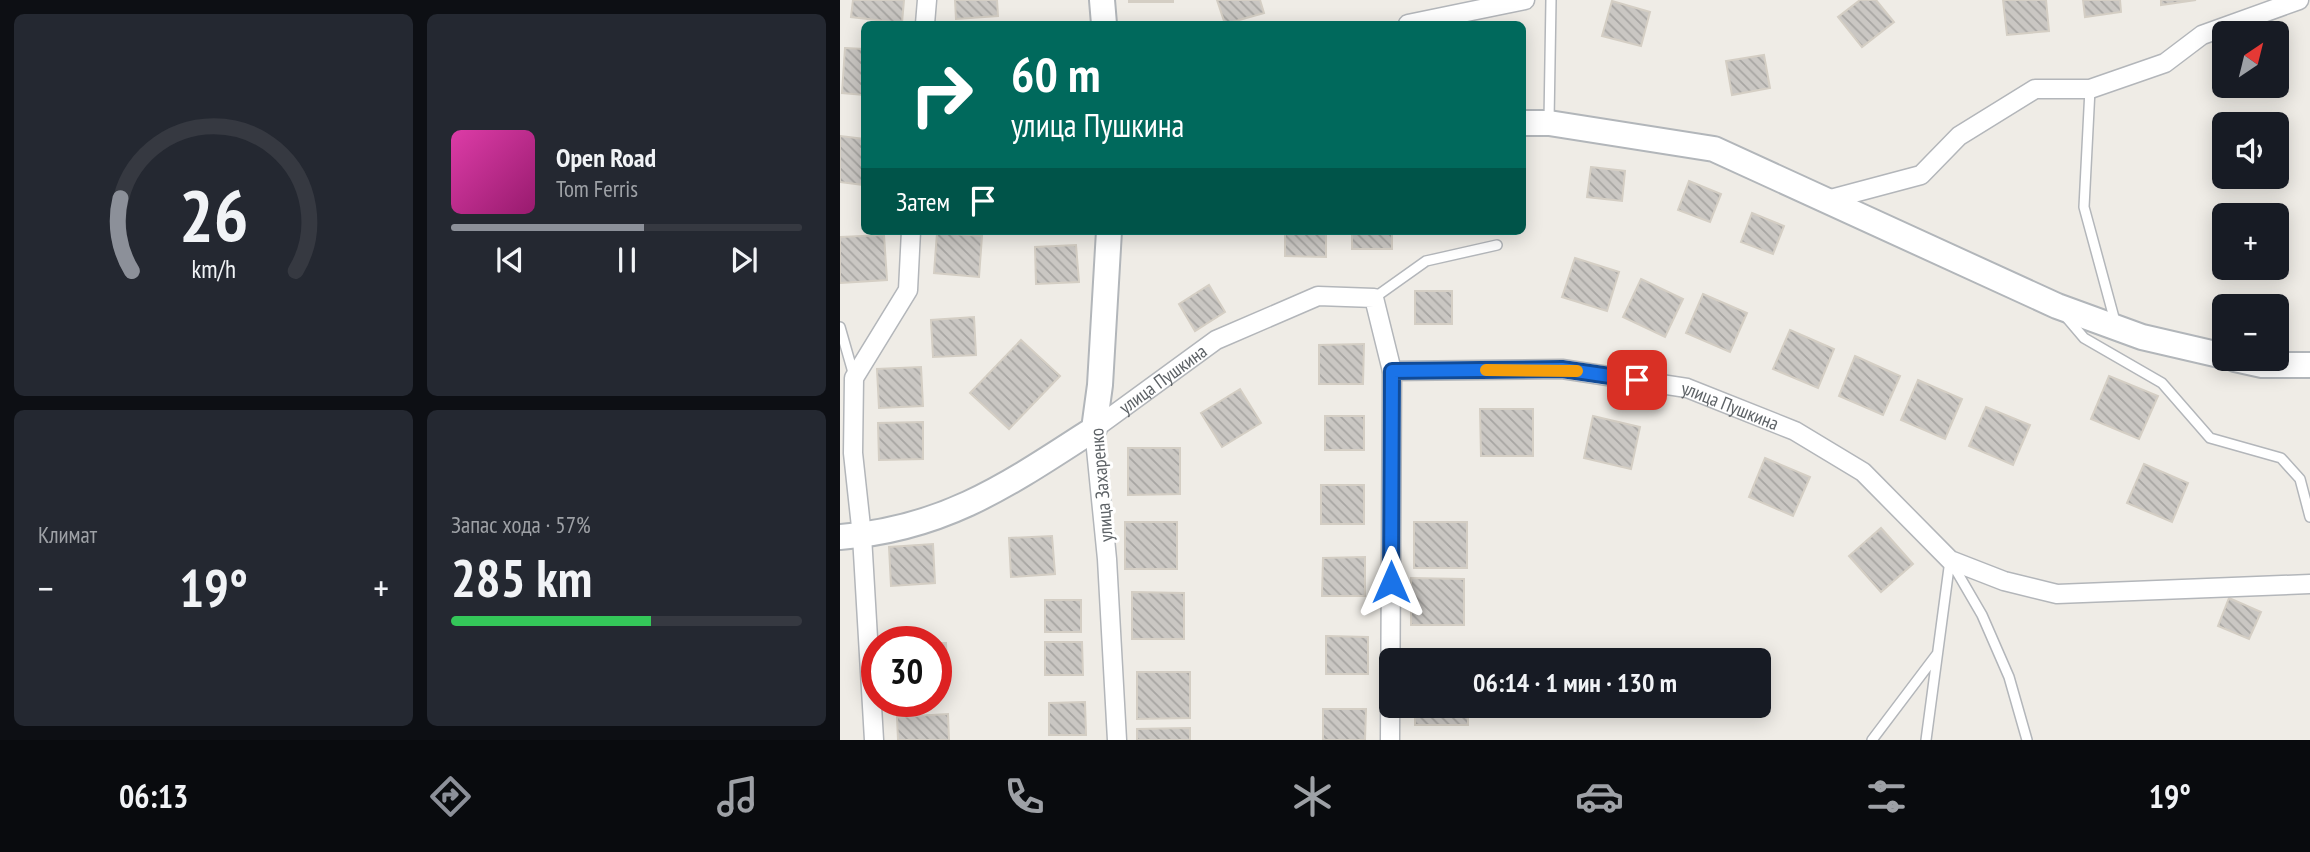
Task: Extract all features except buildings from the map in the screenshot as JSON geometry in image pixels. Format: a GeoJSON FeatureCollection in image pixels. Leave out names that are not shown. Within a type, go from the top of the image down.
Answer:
{"type":"FeatureCollection","features":[{"type":"Feature","properties":{"kind":"street"},"geometry":{"type":"LineString","coordinates":[[925,21],[927,0]]}},
{"type":"Feature","properties":{"kind":"street"},"geometry":{"type":"LineString","coordinates":[[1102,0],[1104,21]]}},
{"type":"Feature","properties":{"kind":"street"},"geometry":{"type":"LineString","coordinates":[[1423,21],[1525,0]]}},
{"type":"Feature","properties":{"kind":"street"},"geometry":{"type":"LineString","coordinates":[[1828,200],[1921,174],[1959,136],[2035,89],[2090,89],[2165,63],[2202,35],[2300,0]]}},
{"type":"Feature","properties":{"kind":"street"},"geometry":{"type":"LineString","coordinates":[[1526,123],[1549,123],[1714,149],[2057,306],[2117,328],[2212,353]]}},
{"type":"Feature","properties":{"kind":"street"},"geometry":{"type":"LineString","coordinates":[[874,740],[851,537],[854,378],[908,290],[911,235]]}},
{"type":"Feature","properties":{"kind":"street","name":"улица Захаренко"},"geometry":{"type":"LineString","coordinates":[[1109,235],[1100,385],[1094,429],[1107,558],[1117,740]]}},
{"type":"Feature","properties":{"kind":"street","name":"улица Пушкина"},"geometry":{"type":"LineString","coordinates":[[851,537],[924,523],[998,492],[1094,429],[1216,340],[1318,296],[1374,298]]}},
{"type":"Feature","properties":{"kind":"street"},"geometry":{"type":"LineString","coordinates":[[1374,298],[1392,371],[1390,740]]}},
{"type":"Feature","properties":{"kind":"street"},"geometry":{"type":"LineString","coordinates":[[2289,365],[2310,365]]}},
{"type":"Feature","properties":{"kind":"street","name":"улица Пушкина"},"geometry":{"type":"LineString","coordinates":[[1392,371],[1562,369],[1687,388],[1795,431],[1863,472],[1950,560],[2004,580],[2057,594],[2310,584]]}},
{"type":"Feature","properties":{"kind":"lane"},"geometry":{"type":"LineString","coordinates":[[1549,123],[1551,0]]}},
{"type":"Feature","properties":{"kind":"lane"},"geometry":{"type":"LineString","coordinates":[[2090,89],[2084,207],[2117,328]]}},
{"type":"Feature","properties":{"kind":"lane"},"geometry":{"type":"LineString","coordinates":[[1374,298],[1426,261],[1497,245]]}},
{"type":"Feature","properties":{"kind":"lane"},"geometry":{"type":"LineString","coordinates":[[2057,306],[2084,338],[2162,383],[2210,438],[2281,458],[2300,479],[2310,517]]}},
{"type":"Feature","properties":{"kind":"lane"},"geometry":{"type":"LineString","coordinates":[[840,327],[854,378]]}},
{"type":"Feature","properties":{"kind":"lane"},"geometry":{"type":"LineString","coordinates":[[1926,740],[1950,560]]}},
{"type":"Feature","properties":{"kind":"lane"},"geometry":{"type":"LineString","coordinates":[[1950,560],[1982,615],[2010,677],[2027,740]]}},
{"type":"Feature","properties":{"kind":"lane"},"geometry":{"type":"LineString","coordinates":[[1872,740],[1938,652]]}},
{"type":"Feature","properties":{"kind":"slow traffic"},"geometry":{"type":"LineString","coordinates":[[1486,370],[1577,371]]}},
{"type":"Feature","properties":{"kind":"route"},"geometry":{"type":"LineString","coordinates":[[1391,582],[1392,371],[1562,369],[1637,380]]}}]}
